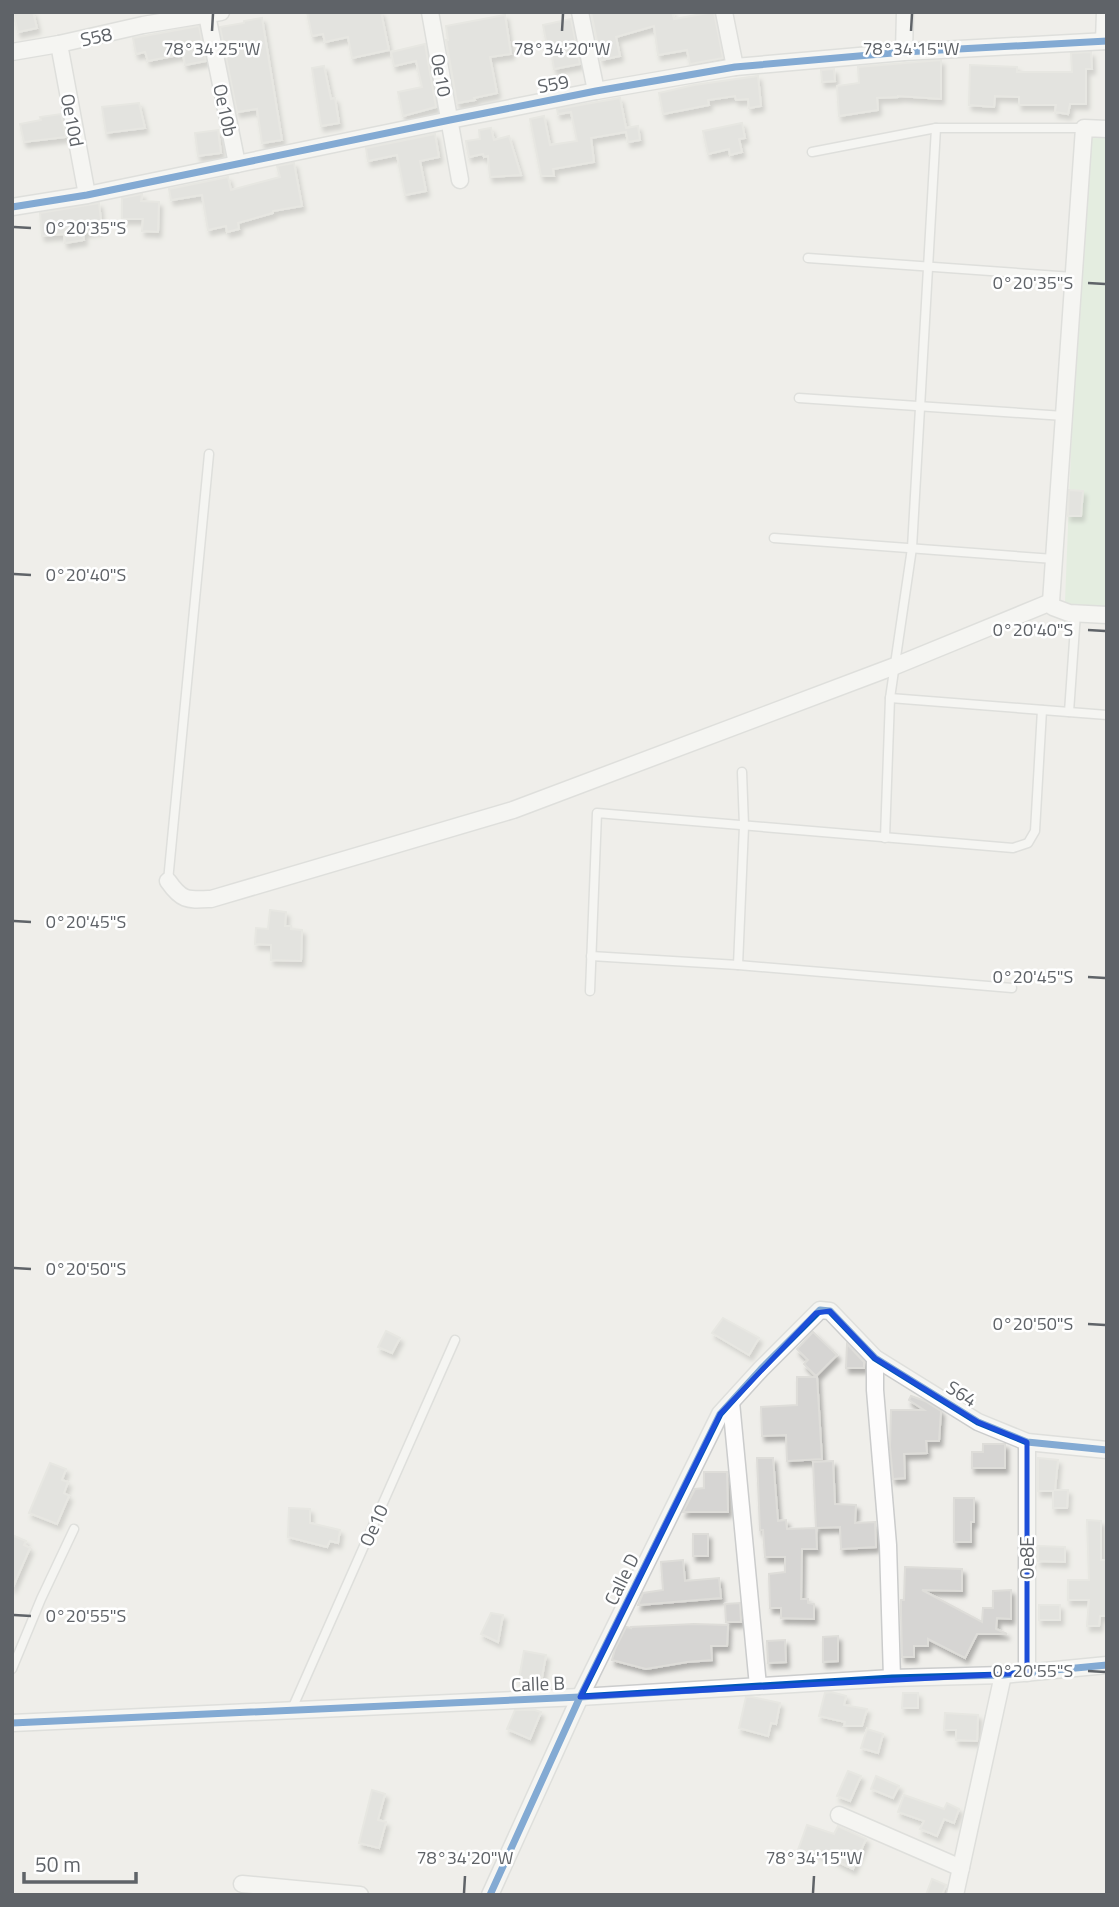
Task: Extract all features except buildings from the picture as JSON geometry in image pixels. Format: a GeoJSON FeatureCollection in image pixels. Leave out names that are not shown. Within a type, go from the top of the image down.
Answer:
{"type":"FeatureCollection","features":[{"type":"Feature","properties":{"kind":"street","name":"Oe10"},"geometry":{"type":"LineString","coordinates":[[430,12],[460,180]]}},
{"type":"Feature","properties":{"kind":"street"},"geometry":{"type":"LineString","coordinates":[[580,12],[596,91]]}},
{"type":"Feature","properties":{"kind":"street"},"geometry":{"type":"LineString","coordinates":[[724,12],[735,67]]}},
{"type":"Feature","properties":{"kind":"street"},"geometry":{"type":"LineString","coordinates":[[904,51],[905,12]]}},
{"type":"Feature","properties":{"kind":"street"},"geometry":{"type":"LineString","coordinates":[[1105,12],[1105,41]]}},
{"type":"Feature","properties":{"kind":"street","name":"S58"},"geometry":{"type":"LineString","coordinates":[[12,52],[59,44],[142,19],[214,14]]}},
{"type":"Feature","properties":{"kind":"street","name":"Oe10b"},"geometry":{"type":"LineString","coordinates":[[214,14],[237,164]]}},
{"type":"Feature","properties":{"kind":"street","name":"S59"},"geometry":{"type":"LineString","coordinates":[[12,207],[87,195],[596,91],[735,67],[904,51],[1105,41]]}},
{"type":"Feature","properties":{"kind":"street","name":"Oe10d"},"geometry":{"type":"LineString","coordinates":[[59,44],[87,195]]}},
{"type":"Feature","properties":{"kind":"street"},"geometry":{"type":"LineString","coordinates":[[1107,129],[1084,128],[1051,602],[1053,607],[1061,612],[1107,615]]}},
{"type":"Feature","properties":{"kind":"street"},"geometry":{"type":"LineString","coordinates":[[168,881],[177,895],[189,900],[211,899],[513,810],[895,666],[1051,602]]}},
{"type":"Feature","properties":{"kind":"street","name":"S64"},"geometry":{"type":"LineString","coordinates":[[825,1310],[830,1311],[875,1357],[978,1422],[1027,1443],[1107,1450]]}},
{"type":"Feature","properties":{"kind":"street","name":"Calle D"},"geometry":{"type":"LineString","coordinates":[[491,1895],[580,1697],[720,1414],[816,1313],[825,1310]]}},
{"type":"Feature","properties":{"kind":"street"},"geometry":{"type":"LineString","coordinates":[[875,1357],[875,1390],[888,1545],[892,1678]]}},
{"type":"Feature","properties":{"kind":"street"},"geometry":{"type":"LineString","coordinates":[[731,1402],[758,1686]]}},
{"type":"Feature","properties":{"kind":"street","name":"Oe8E"},"geometry":{"type":"LineString","coordinates":[[1027,1443],[1027,1673]]}},
{"type":"Feature","properties":{"kind":"street","name":"Calle B"},"geometry":{"type":"LineString","coordinates":[[12,1723],[580,1697],[892,1678],[1003,1675],[1107,1665]]}},
{"type":"Feature","properties":{"kind":"street"},"geometry":{"type":"LineString","coordinates":[[955,1895],[1003,1675]]}},
{"type":"Feature","properties":{"kind":"street"},"geometry":{"type":"LineString","coordinates":[[839,1815],[961,1868]]}},
{"type":"Feature","properties":{"kind":"street"},"geometry":{"type":"LineString","coordinates":[[242,1884],[360,1895]]}},
{"type":"Feature","properties":{"kind":"lane"},"geometry":{"type":"LineString","coordinates":[[885,838],[890,698],[912,548],[936,128]]}},
{"type":"Feature","properties":{"kind":"lane"},"geometry":{"type":"LineString","coordinates":[[812,152],[936,128],[1084,128]]}},
{"type":"Feature","properties":{"kind":"lane"},"geometry":{"type":"LineString","coordinates":[[808,258],[1074,277]]}},
{"type":"Feature","properties":{"kind":"lane"},"geometry":{"type":"LineString","coordinates":[[800,398],[1064,416]]}},
{"type":"Feature","properties":{"kind":"lane"},"geometry":{"type":"LineString","coordinates":[[168,881],[209,454]]}},
{"type":"Feature","properties":{"kind":"lane"},"geometry":{"type":"LineString","coordinates":[[774,538],[1054,559]]}},
{"type":"Feature","properties":{"kind":"lane"},"geometry":{"type":"LineString","coordinates":[[1069,712],[1076,613]]}},
{"type":"Feature","properties":{"kind":"lane"},"geometry":{"type":"LineString","coordinates":[[890,698],[1107,715]]}},
{"type":"Feature","properties":{"kind":"lane"},"geometry":{"type":"LineString","coordinates":[[590,991],[597,813],[1013,848],[1028,844],[1035,831],[1042,710]]}},
{"type":"Feature","properties":{"kind":"lane"},"geometry":{"type":"LineString","coordinates":[[738,965],[744,826],[742,772]]}},
{"type":"Feature","properties":{"kind":"lane"},"geometry":{"type":"LineString","coordinates":[[591,956],[738,965],[1012,988]]}},
{"type":"Feature","properties":{"kind":"lane","name":"Oe10"},"geometry":{"type":"LineString","coordinates":[[292,1709],[455,1340]]}},
{"type":"Feature","properties":{"kind":"lane"},"geometry":{"type":"LineString","coordinates":[[12,1669],[74,1529]]}},
{"type":"Feature","properties":{"kind":"highlighted area"},"geometry":{"type":"Polygon","coordinates":[[[830,1311],[875,1358],[978,1422],[1027,1442],[1027,1673],[580,1697],[720,1414],[816,1313],[830,1311]]]}},
{"type":"Feature","properties":{"kind":"green space"},"geometry":{"type":"Polygon","coordinates":[[[1107,127],[1107,612],[1064,626],[1084,128],[1107,127]]]}},
{"type":"Feature","properties":{"kind":"cycle path"},"geometry":{"type":"LineString","coordinates":[[12,207],[87,195],[596,91],[735,67],[904,52],[1107,41]]}},
{"type":"Feature","properties":{"kind":"cycle path"},"geometry":{"type":"LineString","coordinates":[[490,1895],[580,1697],[720,1414],[820,1310],[830,1311],[875,1358],[978,1422],[1027,1442],[1107,1450]]}},
{"type":"Feature","properties":{"kind":"cycle path"},"geometry":{"type":"LineString","coordinates":[[12,1723],[580,1697],[892,1678],[1003,1675],[1107,1665]]}}]}
